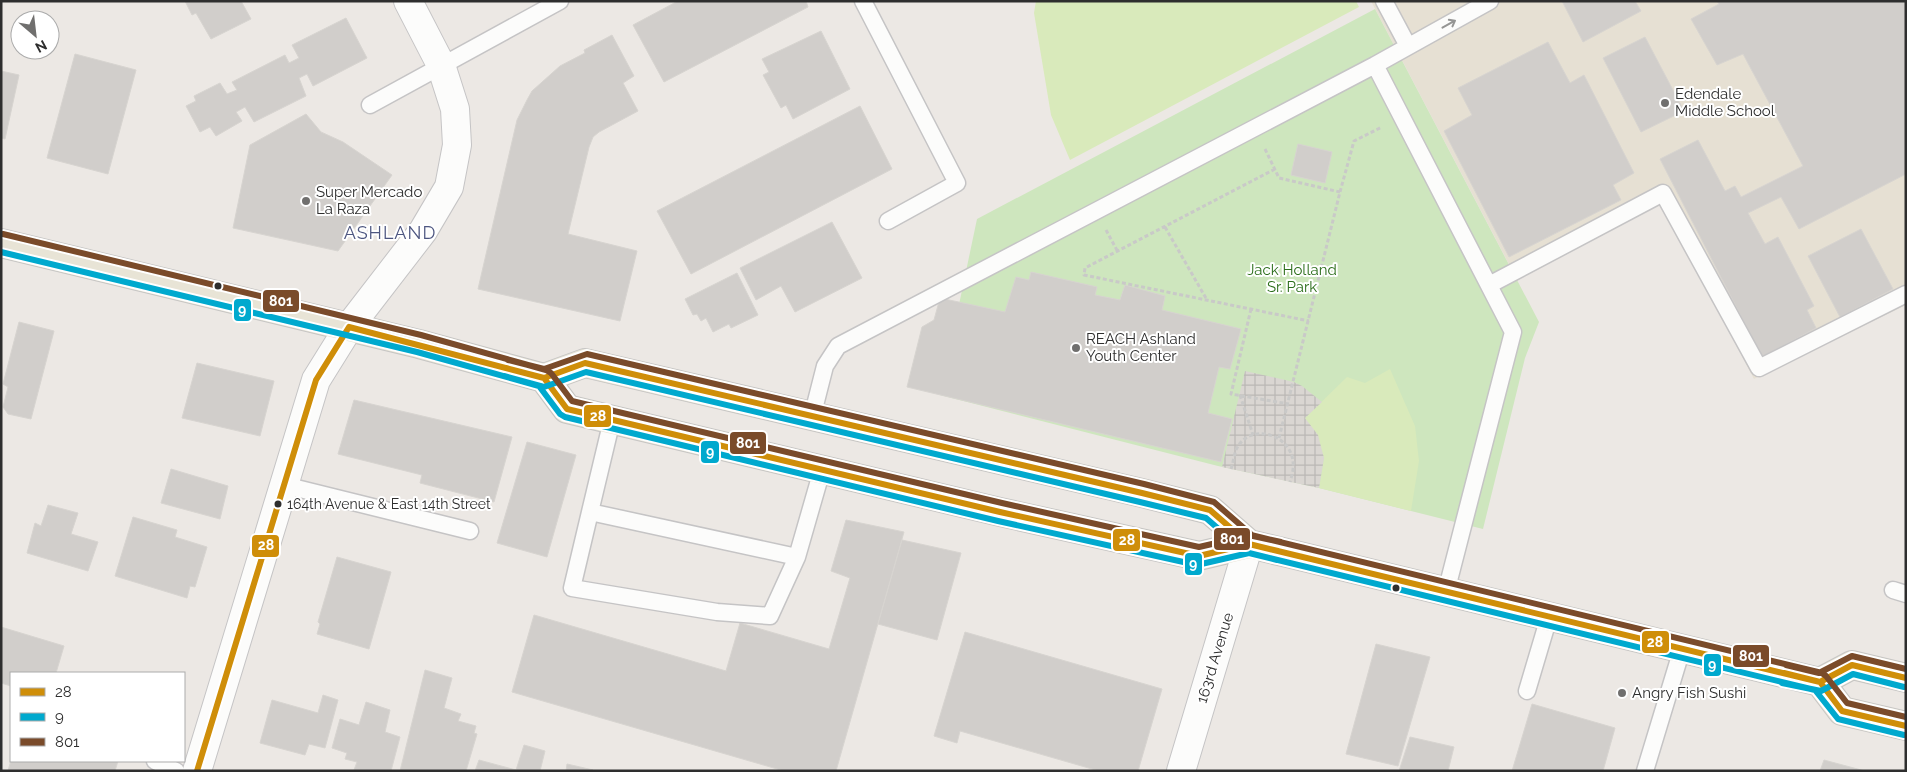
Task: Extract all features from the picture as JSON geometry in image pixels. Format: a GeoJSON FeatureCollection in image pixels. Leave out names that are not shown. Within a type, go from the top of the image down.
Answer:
{"type":"FeatureCollection","features":[{"type":"Feature","properties":{"kind":"main road"},"geometry":{"type":"LineString","coordinates":[[1,243],[419,344],[544,378],[585,363],[1210,510],[1249,544]]}},
{"type":"Feature","properties":{"kind":"main road"},"geometry":{"type":"LineString","coordinates":[[544,378],[567,408],[612,420],[1199,556],[1249,544],[1820,682],[1842,711],[1906,726]]}},
{"type":"Feature","properties":{"kind":"main road"},"geometry":{"type":"LineString","coordinates":[[1820,682],[1852,666],[1906,678]]}},
{"type":"Feature","properties":{"kind":"street"},"geometry":{"type":"LineString","coordinates":[[197,771],[316,380],[349,327],[423,232],[450,187],[457,145],[455,109],[441,65],[408,1]]}},
{"type":"Feature","properties":{"kind":"street","name":"163rd Avenue"},"geometry":{"type":"LineString","coordinates":[[1181,771],[1249,544]]}},
{"type":"Feature","properties":{"kind":"lane"},"geometry":{"type":"LineString","coordinates":[[370,105],[560,1]]}},
{"type":"Feature","properties":{"kind":"lane"},"geometry":{"type":"LineString","coordinates":[[863,1],[957,183],[888,221]]}},
{"type":"Feature","properties":{"kind":"lane"},"geometry":{"type":"LineString","coordinates":[[1384,1],[1408,46]]}},
{"type":"Feature","properties":{"kind":"lane"},"geometry":{"type":"LineString","coordinates":[[812,417],[825,366],[838,346],[1375,65],[1490,1]]}},
{"type":"Feature","properties":{"kind":"lane"},"geometry":{"type":"LineString","coordinates":[[1375,65],[1513,332],[1446,592]]}},
{"type":"Feature","properties":{"kind":"lane"},"geometry":{"type":"LineString","coordinates":[[1489,285],[1663,193],[1759,368],[1906,294]]}},
{"type":"Feature","properties":{"kind":"lane"},"geometry":{"type":"LineString","coordinates":[[612,420],[572,588],[717,612],[770,616],[797,557],[822,470]]}},
{"type":"Feature","properties":{"kind":"lane"},"geometry":{"type":"LineString","coordinates":[[284,485],[470,532]]}},
{"type":"Feature","properties":{"kind":"lane"},"geometry":{"type":"LineString","coordinates":[[590,512],[797,557]]}},
{"type":"Feature","properties":{"kind":"lane"},"geometry":{"type":"LineString","coordinates":[[1527,691],[1549,617]]}},
{"type":"Feature","properties":{"kind":"lane"},"geometry":{"type":"LineString","coordinates":[[1645,771],[1682,649]]}},
{"type":"Feature","properties":{"kind":"lane"},"geometry":{"type":"LineString","coordinates":[[156,762],[176,771]]}},
{"type":"Feature","properties":{"kind":"path"},"geometry":{"type":"LineString","coordinates":[[1280,438],[1354,141],[1402,116]]}},
{"type":"Feature","properties":{"kind":"path"},"geometry":{"type":"LineString","coordinates":[[1254,128],[1279,178],[1340,192]]}},
{"type":"Feature","properties":{"kind":"path"},"geometry":{"type":"LineString","coordinates":[[1275,169],[1085,268],[1084,274],[1309,321]]}},
{"type":"Feature","properties":{"kind":"path"},"geometry":{"type":"LineString","coordinates":[[1165,227],[1207,300]]}},
{"type":"Feature","properties":{"kind":"path"},"geometry":{"type":"LineString","coordinates":[[1250,309],[1231,394],[1289,404]]}},
{"type":"Feature","properties":{"kind":"path"},"geometry":{"type":"LineString","coordinates":[[1240,395],[1253,435]]}},
{"type":"Feature","properties":{"kind":"path"},"geometry":{"type":"LineString","coordinates":[[1232,469],[1236,450],[1240,444],[1253,435],[1271,434],[1280,438],[1293,456],[1294,465],[1290,482]]}},
{"type":"Feature","properties":{"kind":"shaded area","name":"Edendale Middle School"},"geometry":{"type":"Polygon","coordinates":[[[1371,1],[1906,1],[1906,305],[1754,379],[1657,196],[1513,272],[1371,1]]]}},
{"type":"Feature","properties":{"kind":"shaded area"},"geometry":{"type":"Polygon","coordinates":[[[1245,371],[1294,382],[1322,402],[1305,418],[1318,435],[1324,458],[1319,488],[1222,467],[1245,371]]]}},
{"type":"Feature","properties":{"kind":"green space"},"geometry":{"type":"Polygon","coordinates":[[[1036,1],[1356,1],[1359,7],[1070,160],[1051,115],[1034,13],[1036,1]]]}},
{"type":"Feature","properties":{"kind":"green space","name":"Jack Holland Sr. Park"},"geometry":{"type":"Polygon","coordinates":[[[1375,9],[1539,322],[1525,358],[1483,529],[1319,488],[1218,466],[940,395],[977,219],[1375,9]]]}},
{"type":"Feature","properties":{"kind":"green space"},"geometry":{"type":"Polygon","coordinates":[[[1390,369],[1415,426],[1419,461],[1411,511],[1319,488],[1324,458],[1305,418],[1347,377],[1365,383],[1390,369]]]}},
{"type":"Feature","properties":{"kind":"building"},"geometry":{"type":"Polygon","coordinates":[[[185,1],[241,1],[251,19],[211,39],[196,13],[192,15],[185,1]]]}},
{"type":"Feature","properties":{"kind":"building"},"geometry":{"type":"Polygon","coordinates":[[[678,1],[806,1],[808,7],[664,82],[633,25],[678,1]]]}},
{"type":"Feature","properties":{"kind":"building"},"geometry":{"type":"Polygon","coordinates":[[[1562,1],[1635,1],[1641,11],[1583,42],[1562,1]]]}},
{"type":"Feature","properties":{"kind":"building","name":"Edendale Middle School"},"geometry":{"type":"Polygon","coordinates":[[[1717,1],[1906,1],[1906,174],[1799,229],[1781,197],[1748,213],[1765,244],[1778,237],[1814,306],[1807,310],[1816,328],[1762,357],[1660,159],[1698,140],[1725,191],[1735,186],[1741,197],[1803,166],[1743,54],[1717,65],[1691,19],[1719,4],[1717,1]]]}},
{"type":"Feature","properties":{"kind":"building"},"geometry":{"type":"Polygon","coordinates":[[[346,18],[367,58],[313,86],[307,74],[299,78],[306,96],[254,122],[245,107],[236,112],[242,121],[216,136],[210,127],[200,132],[186,106],[196,101],[194,96],[220,83],[227,94],[237,90],[232,82],[285,55],[289,63],[299,58],[292,45],[346,18]]]}},
{"type":"Feature","properties":{"kind":"building"},"geometry":{"type":"Polygon","coordinates":[[[821,31],[850,89],[793,119],[786,105],[781,108],[763,75],[769,72],[762,59],[821,31]]]}},
{"type":"Feature","properties":{"kind":"building"},"geometry":{"type":"Polygon","coordinates":[[[612,35],[634,76],[623,83],[638,111],[593,137],[568,234],[637,251],[620,321],[478,289],[517,120],[527,100],[532,91],[560,66],[585,53],[584,50],[612,35]]]}},
{"type":"Feature","properties":{"kind":"building"},"geometry":{"type":"Polygon","coordinates":[[[1645,37],[1684,111],[1641,132],[1603,58],[1645,37]]]}},
{"type":"Feature","properties":{"kind":"building"},"geometry":{"type":"Polygon","coordinates":[[[1548,42],[1570,83],[1584,75],[1634,173],[1613,185],[1621,200],[1509,257],[1444,131],[1472,115],[1458,88],[1548,42]]]}},
{"type":"Feature","properties":{"kind":"building"},"geometry":{"type":"Polygon","coordinates":[[[75,54],[136,70],[108,174],[47,158],[75,54]]]}},
{"type":"Feature","properties":{"kind":"building"},"geometry":{"type":"Polygon","coordinates":[[[1,71],[19,75],[5,139],[1,138],[1,71]]]}},
{"type":"Feature","properties":{"kind":"building"},"geometry":{"type":"Polygon","coordinates":[[[860,106],[892,169],[691,274],[657,211],[860,106]]]}},
{"type":"Feature","properties":{"kind":"building","name":"Super Mercado La Raza"},"geometry":{"type":"Polygon","coordinates":[[[306,114],[321,132],[343,142],[392,175],[338,251],[233,228],[250,145],[306,114]]]}},
{"type":"Feature","properties":{"kind":"building"},"geometry":{"type":"Polygon","coordinates":[[[1298,144],[1332,152],[1325,183],[1291,175],[1298,144]]]}},
{"type":"Feature","properties":{"kind":"building"},"geometry":{"type":"Polygon","coordinates":[[[832,222],[862,278],[795,312],[781,286],[756,300],[740,268],[832,222]]]}},
{"type":"Feature","properties":{"kind":"building"},"geometry":{"type":"Polygon","coordinates":[[[1861,229],[1893,289],[1840,317],[1808,256],[1861,229]]]}},
{"type":"Feature","properties":{"kind":"building","name":"REACH Ashland Youth Center"},"geometry":{"type":"Polygon","coordinates":[[[1031,272],[1097,287],[1095,295],[1120,300],[1125,285],[1165,296],[1162,310],[1241,329],[1230,369],[1219,367],[1208,413],[1232,419],[1221,462],[907,387],[922,327],[934,320],[940,298],[1005,312],[1016,277],[1029,280],[1031,272]]]}},
{"type":"Feature","properties":{"kind":"building"},"geometry":{"type":"Polygon","coordinates":[[[737,273],[758,315],[731,328],[729,324],[713,332],[706,318],[701,321],[697,314],[693,315],[685,299],[737,273]]]}},
{"type":"Feature","properties":{"kind":"building"},"geometry":{"type":"Polygon","coordinates":[[[19,322],[54,331],[31,419],[8,414],[3,407],[8,387],[3,384],[19,322]]]}},
{"type":"Feature","properties":{"kind":"building"},"geometry":{"type":"Polygon","coordinates":[[[197,363],[274,381],[260,436],[182,418],[197,363]]]}},
{"type":"Feature","properties":{"kind":"building"},"geometry":{"type":"Polygon","coordinates":[[[354,400],[512,437],[494,502],[420,483],[422,475],[338,454],[354,400]]]}},
{"type":"Feature","properties":{"kind":"building"},"geometry":{"type":"Polygon","coordinates":[[[527,442],[576,455],[547,557],[497,543],[527,442]]]}},
{"type":"Feature","properties":{"kind":"building"},"geometry":{"type":"Polygon","coordinates":[[[171,469],[228,486],[220,519],[161,503],[171,469]]]}},
{"type":"Feature","properties":{"kind":"building"},"geometry":{"type":"Polygon","coordinates":[[[48,505],[78,513],[71,534],[98,542],[88,571],[27,553],[35,523],[41,526],[48,505]]]}},
{"type":"Feature","properties":{"kind":"building"},"geometry":{"type":"Polygon","coordinates":[[[133,517],[177,530],[175,537],[207,547],[195,587],[190,586],[187,598],[115,576],[133,517]]]}},
{"type":"Feature","properties":{"kind":"building"},"geometry":{"type":"Polygon","coordinates":[[[846,520],[904,532],[836,771],[784,771],[512,692],[534,615],[726,671],[740,623],[829,649],[850,578],[831,571],[846,520]]]}},
{"type":"Feature","properties":{"kind":"building"},"geometry":{"type":"Polygon","coordinates":[[[902,540],[961,553],[937,640],[878,624],[902,540]]]}},
{"type":"Feature","properties":{"kind":"building"},"geometry":{"type":"Polygon","coordinates":[[[337,557],[391,572],[369,649],[317,634],[320,624],[318,622],[337,557]]]}},
{"type":"Feature","properties":{"kind":"building"},"geometry":{"type":"Polygon","coordinates":[[[1,627],[64,646],[56,672],[10,672],[10,686],[1,683],[1,627]]]}},
{"type":"Feature","properties":{"kind":"building"},"geometry":{"type":"Polygon","coordinates":[[[965,632],[1162,689],[1138,771],[1099,771],[960,731],[957,743],[934,736],[965,632]]]}},
{"type":"Feature","properties":{"kind":"building"},"geometry":{"type":"Polygon","coordinates":[[[1376,644],[1430,657],[1398,766],[1346,754],[1376,644]]]}},
{"type":"Feature","properties":{"kind":"building"},"geometry":{"type":"Polygon","coordinates":[[[425,670],[452,678],[444,708],[461,714],[458,721],[476,726],[474,733],[477,734],[466,771],[400,771],[425,670]]]}},
{"type":"Feature","properties":{"kind":"building"},"geometry":{"type":"Polygon","coordinates":[[[323,695],[338,700],[325,748],[309,744],[305,755],[260,743],[272,700],[318,713],[323,695]]]}},
{"type":"Feature","properties":{"kind":"building"},"geometry":{"type":"Polygon","coordinates":[[[366,702],[390,710],[385,732],[400,737],[391,771],[354,770],[357,762],[345,759],[347,753],[332,748],[340,719],[359,725],[366,702]]]}},
{"type":"Feature","properties":{"kind":"building"},"geometry":{"type":"Polygon","coordinates":[[[1532,704],[1615,728],[1603,771],[1512,771],[1532,704]]]}},
{"type":"Feature","properties":{"kind":"building"},"geometry":{"type":"Polygon","coordinates":[[[1410,737],[1454,747],[1448,771],[1399,771],[1410,737]]]}},
{"type":"Feature","properties":{"kind":"building"},"geometry":{"type":"Polygon","coordinates":[[[524,745],[545,751],[540,771],[475,771],[479,760],[516,770],[524,745]]]}},
{"type":"Feature","properties":{"kind":"building"},"geometry":{"type":"Polygon","coordinates":[[[1824,760],[1865,771],[1820,771],[1824,760]]]}},
{"type":"Feature","properties":{"kind":"building"},"geometry":{"type":"Polygon","coordinates":[[[10,762],[118,762],[115,771],[8,771],[10,762]]]}},
{"type":"Feature","properties":{"kind":"building"},"geometry":{"type":"Polygon","coordinates":[[[567,764],[593,770],[566,771],[567,764]]]}},
{"type":"Feature","properties":{"kind":"transit line","name":"801"},"geometry":{"type":"LineString","coordinates":[[3,234],[421,335],[546,370],[551,373],[572,401],[1002,503],[1199,547],[1251,535],[1822,673],[1847,703],[1906,717]]}},
{"type":"Feature","properties":{"kind":"transit line","name":"9"},"geometry":{"type":"LineString","coordinates":[[1,252],[417,352],[539,386],[560,414],[565,417],[998,521],[1197,565],[1249,553],[1815,690],[1838,719],[1904,735]]}},
{"type":"Feature","properties":{"kind":"transit line","name":"28"},"geometry":{"type":"LineString","coordinates":[[349,327],[544,378],[567,409],[1000,512],[1199,556],[1249,544],[1820,682],[1842,711],[1906,726]]}},
{"type":"Feature","properties":{"kind":"transit line","name":"28"},"geometry":{"type":"LineString","coordinates":[[197,771],[316,380],[349,327]]}},
{"type":"Feature","properties":{"kind":"transit line","name":"801"},"geometry":{"type":"LineString","coordinates":[[508,360],[544,369],[587,354],[1144,484],[1214,502],[1253,536],[1281,542]]}},
{"type":"Feature","properties":{"kind":"transit line","name":"28"},"geometry":{"type":"LineString","coordinates":[[506,368],[544,378],[585,363],[1142,493],[1210,510],[1249,544],[1278,551]]}},
{"type":"Feature","properties":{"kind":"transit line","name":"9"},"geometry":{"type":"LineString","coordinates":[[504,376],[544,387],[586,372],[1140,502],[1206,518],[1245,552],[1277,560]]}},
{"type":"Feature","properties":{"kind":"transit line","name":"801"},"geometry":{"type":"LineString","coordinates":[[1786,665],[1819,673],[1852,656],[1906,669]]}},
{"type":"Feature","properties":{"kind":"transit line","name":"28"},"geometry":{"type":"LineString","coordinates":[[1784,673],[1820,682],[1852,665],[1906,678]]}},
{"type":"Feature","properties":{"kind":"transit line","name":"9"},"geometry":{"type":"LineString","coordinates":[[1782,683],[1821,691],[1853,674],[1904,687]]}},
{"type":"Feature","properties":{"kind":"place","name":"Edendale Middle School"},"geometry":{"type":"Point","coordinates":[1665,103]}},
{"type":"Feature","properties":{"kind":"place","name":"Super Mercado La Raza"},"geometry":{"type":"Point","coordinates":[306,201]}},
{"type":"Feature","properties":{"kind":"place","name":"REACH Ashland Youth Center"},"geometry":{"type":"Point","coordinates":[1076,348]}},
{"type":"Feature","properties":{"kind":"place","name":"164th Avenue & East 14th Street"},"geometry":{"type":"Point","coordinates":[278,504]}},
{"type":"Feature","properties":{"kind":"place","name":"Angry Fish Sushi"},"geometry":{"type":"Point","coordinates":[1622,693]}},
{"type":"Feature","properties":{"kind":"district","name":"ASHLAND"},"geometry":{"type":"Point","coordinates":[390,232]}}]}
